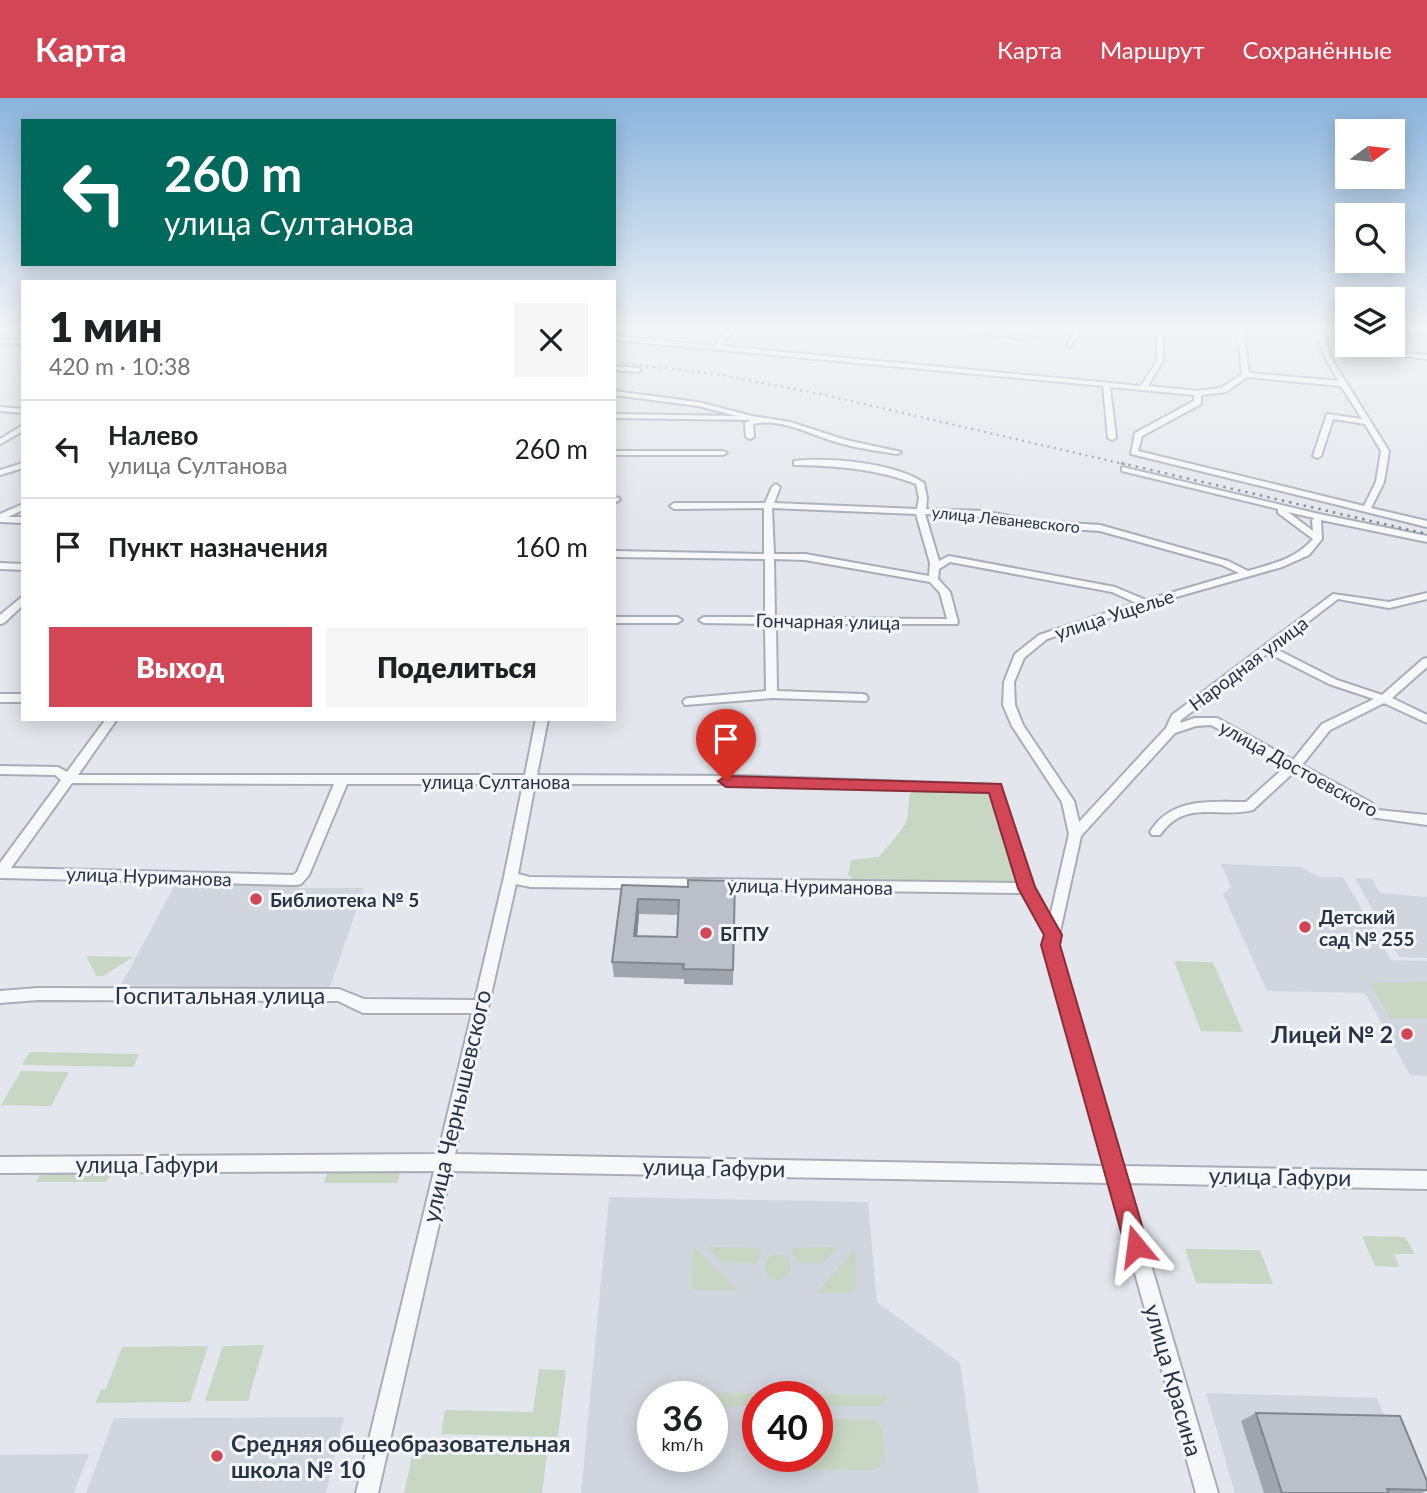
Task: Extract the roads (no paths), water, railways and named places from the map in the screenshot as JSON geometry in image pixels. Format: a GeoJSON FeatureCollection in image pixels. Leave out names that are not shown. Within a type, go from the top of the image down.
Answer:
{"type":"FeatureCollection","features":[{"type":"Feature","properties":{"kind":"street"},"geometry":{"type":"LineString","coordinates":[[616,393],[698,404],[790,424],[844,442],[897,452]]}},
{"type":"Feature","properties":{"kind":"street"},"geometry":{"type":"LineString","coordinates":[[1107,393],[1112,438]]}},
{"type":"Feature","properties":{"kind":"street"},"geometry":{"type":"LineString","coordinates":[[1197,393],[1198,402],[1138,435],[1134,452],[1427,524]]}},
{"type":"Feature","properties":{"kind":"street"},"geometry":{"type":"LineString","coordinates":[[1349,393],[1385,452],[1380,482],[1366,510]]}},
{"type":"Feature","properties":{"kind":"street"},"geometry":{"type":"LineString","coordinates":[[0,409],[21,411]]}},
{"type":"Feature","properties":{"kind":"street"},"geometry":{"type":"LineString","coordinates":[[616,416],[753,418]]}},
{"type":"Feature","properties":{"kind":"street"},"geometry":{"type":"LineString","coordinates":[[1317,456],[1330,416],[1365,422]]}},
{"type":"Feature","properties":{"kind":"street"},"geometry":{"type":"LineString","coordinates":[[750,437],[749,423],[764,420]]}},
{"type":"Feature","properties":{"kind":"street"},"geometry":{"type":"LineString","coordinates":[[0,442],[21,428]]}},
{"type":"Feature","properties":{"kind":"street"},"geometry":{"type":"LineString","coordinates":[[616,453],[723,453]]}},
{"type":"Feature","properties":{"kind":"street"},"geometry":{"type":"LineString","coordinates":[[616,554],[805,558],[933,580],[934,568],[920,517],[923,498],[920,483],[893,471],[860,465],[797,463]]}},
{"type":"Feature","properties":{"kind":"street"},"geometry":{"type":"LineString","coordinates":[[0,473],[21,466]]}},
{"type":"Feature","properties":{"kind":"street"},"geometry":{"type":"LineString","coordinates":[[1125,469],[1272,505],[1317,519],[1427,540]]}},
{"type":"Feature","properties":{"kind":"street"},"geometry":{"type":"LineString","coordinates":[[772,694],[768,506],[776,487]]}},
{"type":"Feature","properties":{"kind":"street","name":"улица Леваневского"},"geometry":{"type":"LineString","coordinates":[[674,506],[726,504],[982,514],[1038,524],[1100,528],[1225,563],[1247,574]]}},
{"type":"Feature","properties":{"kind":"street"},"geometry":{"type":"LineString","coordinates":[[1272,505],[1296,520],[1318,540]]}},
{"type":"Feature","properties":{"kind":"street"},"geometry":{"type":"LineString","coordinates":[[0,518],[21,508]]}},
{"type":"Feature","properties":{"kind":"street"},"geometry":{"type":"LineString","coordinates":[[0,518],[21,520]]}},
{"type":"Feature","properties":{"kind":"street"},"geometry":{"type":"LineString","coordinates":[[1317,519],[1318,540]]}},
{"type":"Feature","properties":{"kind":"street","name":"улица Ущелье"},"geometry":{"type":"LineString","coordinates":[[1053,935],[1075,834],[1068,801],[1018,726],[1009,705],[1009,682],[1019,656],[1043,637],[1145,603],[1247,574],[1306,553],[1318,540]]}},
{"type":"Feature","properties":{"kind":"street"},"geometry":{"type":"LineString","coordinates":[[934,568],[949,559],[967,564],[983,564],[1055,581],[1115,590],[1145,603]]}},
{"type":"Feature","properties":{"kind":"street"},"geometry":{"type":"LineString","coordinates":[[0,566],[21,567]]}},
{"type":"Feature","properties":{"kind":"street","name":"Гончарная улица"},"geometry":{"type":"LineString","coordinates":[[704,620],[953,622],[945,592],[933,580]]}},
{"type":"Feature","properties":{"kind":"street","name":"Народная улица"},"geometry":{"type":"LineString","coordinates":[[1075,834],[1171,730],[1176,718],[1336,596],[1389,606],[1427,596]]}},
{"type":"Feature","properties":{"kind":"street"},"geometry":{"type":"LineString","coordinates":[[0,621],[21,601]]}},
{"type":"Feature","properties":{"kind":"street"},"geometry":{"type":"LineString","coordinates":[[616,620],[677,620]]}},
{"type":"Feature","properties":{"kind":"street"},"geometry":{"type":"LineString","coordinates":[[1267,649],[1333,682],[1384,699],[1427,719]]}},
{"type":"Feature","properties":{"kind":"street"},"geometry":{"type":"LineString","coordinates":[[1156,832],[1165,818],[1194,807],[1249,807],[1296,765],[1325,727],[1384,699],[1427,661]]}},
{"type":"Feature","properties":{"kind":"street"},"geometry":{"type":"LineString","coordinates":[[689,702],[772,694],[862,698]]}},
{"type":"Feature","properties":{"kind":"street"},"geometry":{"type":"LineString","coordinates":[[0,698],[21,698]]}},
{"type":"Feature","properties":{"kind":"street"},"geometry":{"type":"LineString","coordinates":[[0,873],[111,721]]}},
{"type":"Feature","properties":{"kind":"street","name":"улица Чернышевского"},"geometry":{"type":"LineString","coordinates":[[367,1493],[511,877],[542,721]]}},
{"type":"Feature","properties":{"kind":"street","name":"улица Достоевского"},"geometry":{"type":"LineString","coordinates":[[1171,730],[1195,722],[1213,721],[1366,805],[1374,814],[1427,820]]}},
{"type":"Feature","properties":{"kind":"street","name":"улица Султанова"},"geometry":{"type":"LineString","coordinates":[[0,770],[58,771],[68,779],[739,780],[995,788]]}},
{"type":"Feature","properties":{"kind":"street","name":"улица Нуриманова"},"geometry":{"type":"LineString","coordinates":[[0,873],[298,879],[342,780]]}},
{"type":"Feature","properties":{"kind":"street","name":"улица Красина"},"geometry":{"type":"LineString","coordinates":[[995,788],[1027,888],[1053,935],[1050,945],[1207,1493]]}},
{"type":"Feature","properties":{"kind":"street","name":"улица Нуриманова"},"geometry":{"type":"LineString","coordinates":[[511,877],[530,882],[1027,888]]}},
{"type":"Feature","properties":{"kind":"street","name":"Госпитальная улица"},"geometry":{"type":"LineString","coordinates":[[0,997],[38,993],[339,995],[363,1006],[480,1007]]}},
{"type":"Feature","properties":{"kind":"street","name":"улица Гафури"},"geometry":{"type":"LineString","coordinates":[[0,1165],[443,1163],[1115,1172],[1427,1180]]}},
{"type":"Feature","properties":{"kind":"railway"},"geometry":{"type":"LineString","coordinates":[[815,393],[1128,465]]}},
{"type":"Feature","properties":{"kind":"railway"},"geometry":{"type":"LineString","coordinates":[[1121,463],[1427,534]]}},
{"type":"Feature","properties":{"kind":"place","name":"Библиотека № 5"},"geometry":{"type":"Point","coordinates":[256,899]}},
{"type":"Feature","properties":{"kind":"place","name":"Детский сад № 255"},"geometry":{"type":"Point","coordinates":[1305,927]}},
{"type":"Feature","properties":{"kind":"place","name":"БГПУ"},"geometry":{"type":"Point","coordinates":[706,933]}},
{"type":"Feature","properties":{"kind":"place","name":"Лицей № 2"},"geometry":{"type":"Point","coordinates":[1407,1034]}},
{"type":"Feature","properties":{"kind":"place","name":"Средняя общеобразовательная школа № 10"},"geometry":{"type":"Point","coordinates":[217,1456]}}]}
